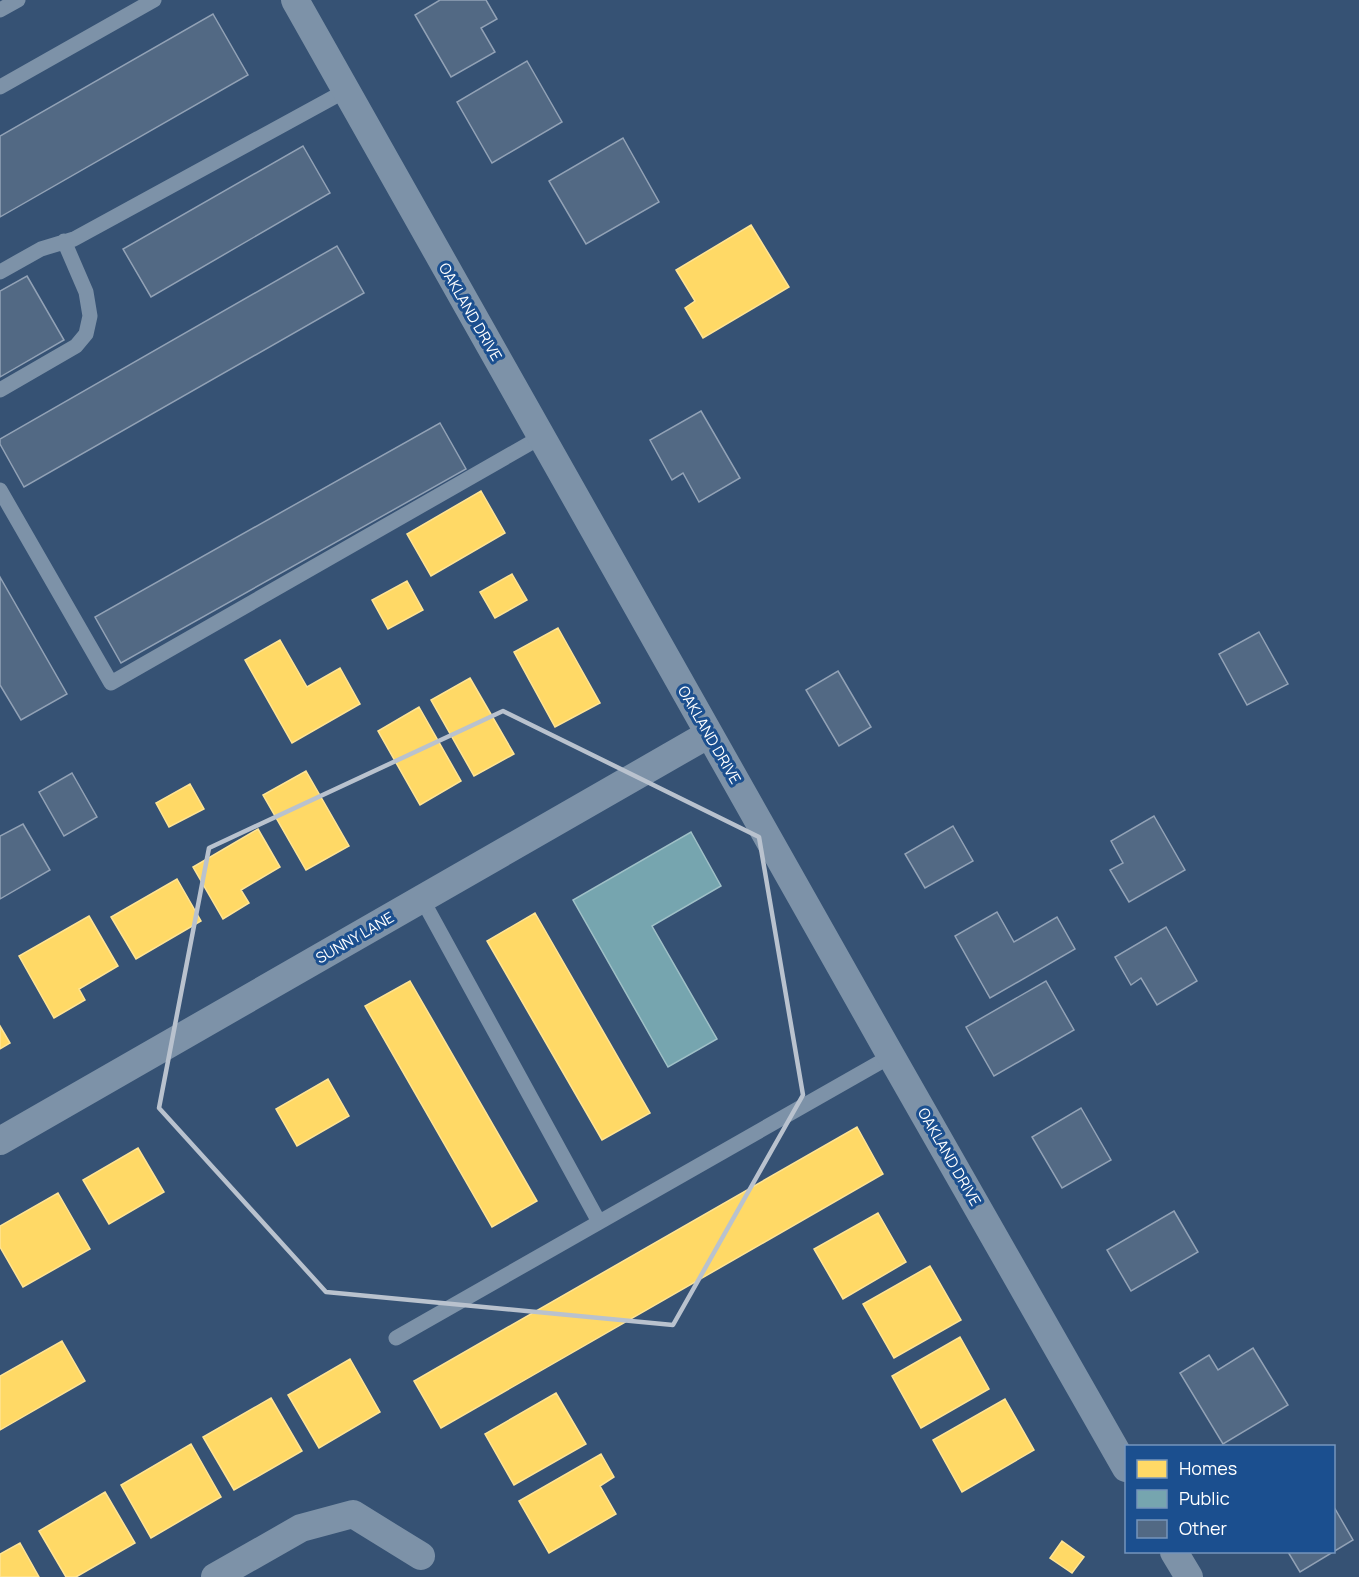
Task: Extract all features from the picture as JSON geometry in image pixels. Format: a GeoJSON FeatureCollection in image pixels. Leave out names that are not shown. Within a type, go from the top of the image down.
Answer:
{"type":"FeatureCollection","features":[{"type":"Feature","properties":{"kind":"street","name":"OAKLAND DRIVE"},"geometry":{"type":"LineString","coordinates":[[295,0],[1125,1466]]}},
{"type":"Feature","properties":{"kind":"street","name":"SUNNY LANE"},"geometry":{"type":"LineString","coordinates":[[0,1141],[709,734]]}},
{"type":"Feature","properties":{"kind":"street"},"geometry":{"type":"LineString","coordinates":[[215,1577],[301,1528],[353,1514],[421,1556]]}},
{"type":"Feature","properties":{"kind":"street"},"geometry":{"type":"LineString","coordinates":[[1175,1553],[1189,1577]]}},
{"type":"Feature","properties":{"kind":"lane"},"geometry":{"type":"LineString","coordinates":[[0,10],[18,0]]}},
{"type":"Feature","properties":{"kind":"lane"},"geometry":{"type":"LineString","coordinates":[[0,87],[154,0]]}},
{"type":"Feature","properties":{"kind":"lane"},"geometry":{"type":"LineString","coordinates":[[0,272],[41,249],[74,238],[345,91]]}},
{"type":"Feature","properties":{"kind":"lane"},"geometry":{"type":"LineString","coordinates":[[0,390],[76,346],[86,334],[90,316],[87,292],[64,242]]}},
{"type":"Feature","properties":{"kind":"lane"},"geometry":{"type":"LineString","coordinates":[[0,490],[111,683],[541,437]]}},
{"type":"Feature","properties":{"kind":"lane"},"geometry":{"type":"LineString","coordinates":[[422,899],[599,1222]]}},
{"type":"Feature","properties":{"kind":"lane"},"geometry":{"type":"LineString","coordinates":[[396,1338],[891,1056]]}},
{"type":"Feature","properties":{"kind":"highlighted area"},"geometry":{"type":"Polygon","coordinates":[[[503,711],[759,837],[803,1095],[673,1325],[326,1292],[159,1108],[209,848],[503,711]]]}},
{"type":"Feature","properties":{"kind":"building: Homes"},"geometry":{"type":"Polygon","coordinates":[[[751,225],[789,287],[703,338],[685,308],[695,301],[676,270],[751,225]]]}},
{"type":"Feature","properties":{"kind":"building: Homes"},"geometry":{"type":"Polygon","coordinates":[[[481,491],[505,533],[431,576],[407,534],[481,491]]]}},
{"type":"Feature","properties":{"kind":"building: Homes"},"geometry":{"type":"Polygon","coordinates":[[[512,574],[527,600],[495,618],[480,592],[512,574]]]}},
{"type":"Feature","properties":{"kind":"building: Homes"},"geometry":{"type":"Polygon","coordinates":[[[407,581],[423,610],[388,629],[372,600],[407,581]]]}},
{"type":"Feature","properties":{"kind":"building: Homes"},"geometry":{"type":"Polygon","coordinates":[[[558,628],[600,703],[555,727],[514,652],[558,628]]]}},
{"type":"Feature","properties":{"kind":"building: Homes"},"geometry":{"type":"Polygon","coordinates":[[[280,640],[307,687],[340,668],[360,704],[292,743],[245,660],[280,640]]]}},
{"type":"Feature","properties":{"kind":"building: Homes"},"geometry":{"type":"Polygon","coordinates":[[[470,678],[514,754],[474,776],[431,700],[470,678]]]}},
{"type":"Feature","properties":{"kind":"building: Homes"},"geometry":{"type":"Polygon","coordinates":[[[419,707],[461,781],[420,805],[378,731],[419,707]]]}},
{"type":"Feature","properties":{"kind":"building: Homes"},"geometry":{"type":"Polygon","coordinates":[[[306,771],[349,846],[306,870],[263,795],[306,771]]]}},
{"type":"Feature","properties":{"kind":"building: Homes"},"geometry":{"type":"Polygon","coordinates":[[[190,784],[204,809],[169,827],[156,803],[190,784]]]}},
{"type":"Feature","properties":{"kind":"building: Homes"},"geometry":{"type":"Polygon","coordinates":[[[258,829],[280,867],[241,890],[249,903],[223,919],[193,867],[258,829]]]}},
{"type":"Feature","properties":{"kind":"building: Homes"},"geometry":{"type":"Polygon","coordinates":[[[177,879],[201,921],[136,959],[111,917],[177,879]]]}},
{"type":"Feature","properties":{"kind":"building: Homes"},"geometry":{"type":"Polygon","coordinates":[[[535,913],[650,1113],[602,1140],[487,941],[535,913]]]}},
{"type":"Feature","properties":{"kind":"building: Homes"},"geometry":{"type":"Polygon","coordinates":[[[89,916],[118,966],[79,989],[85,1000],[54,1018],[19,956],[89,916]]]}},
{"type":"Feature","properties":{"kind":"building: Homes"},"geometry":{"type":"Polygon","coordinates":[[[410,981],[537,1201],[492,1227],[365,1006],[410,981]]]}},
{"type":"Feature","properties":{"kind":"building: Homes"},"geometry":{"type":"Polygon","coordinates":[[[0,1026],[10,1043],[0,1049],[0,1026]]]}},
{"type":"Feature","properties":{"kind":"building: Homes"},"geometry":{"type":"Polygon","coordinates":[[[328,1079],[349,1116],[297,1146],[276,1109],[328,1079]]]}},
{"type":"Feature","properties":{"kind":"building: Homes"},"geometry":{"type":"Polygon","coordinates":[[[857,1127],[883,1174],[441,1428],[414,1381],[857,1127]]]}},
{"type":"Feature","properties":{"kind":"building: Homes"},"geometry":{"type":"Polygon","coordinates":[[[138,1148],[164,1192],[109,1224],[83,1180],[138,1148]]]}},
{"type":"Feature","properties":{"kind":"building: Homes"},"geometry":{"type":"Polygon","coordinates":[[[58,1193],[90,1249],[23,1287],[0,1247],[0,1226],[58,1193]]]}},
{"type":"Feature","properties":{"kind":"building: Homes"},"geometry":{"type":"Polygon","coordinates":[[[878,1213],[906,1262],[843,1299],[814,1249],[878,1213]]]}},
{"type":"Feature","properties":{"kind":"building: Homes"},"geometry":{"type":"Polygon","coordinates":[[[930,1266],[961,1320],[894,1358],[863,1304],[930,1266]]]}},
{"type":"Feature","properties":{"kind":"building: Homes"},"geometry":{"type":"Polygon","coordinates":[[[960,1337],[989,1389],[921,1428],[892,1376],[960,1337]]]}},
{"type":"Feature","properties":{"kind":"building: Homes"},"geometry":{"type":"Polygon","coordinates":[[[62,1341],[85,1381],[0,1430],[0,1376],[62,1341]]]}},
{"type":"Feature","properties":{"kind":"building: Homes"},"geometry":{"type":"Polygon","coordinates":[[[350,1359],[380,1412],[319,1448],[288,1395],[350,1359]]]}},
{"type":"Feature","properties":{"kind":"building: Homes"},"geometry":{"type":"Polygon","coordinates":[[[556,1393],[586,1444],[514,1485],[485,1434],[556,1393]]]}},
{"type":"Feature","properties":{"kind":"building: Homes"},"geometry":{"type":"Polygon","coordinates":[[[271,1398],[302,1451],[234,1490],[203,1437],[271,1398]]]}},
{"type":"Feature","properties":{"kind":"building: Homes"},"geometry":{"type":"Polygon","coordinates":[[[1005,1399],[1034,1450],[962,1492],[933,1440],[1005,1399]]]}},
{"type":"Feature","properties":{"kind":"building: Homes"},"geometry":{"type":"Polygon","coordinates":[[[191,1444],[221,1497],[151,1538],[121,1485],[191,1444]]]}},
{"type":"Feature","properties":{"kind":"building: Homes"},"geometry":{"type":"Polygon","coordinates":[[[601,1454],[614,1477],[600,1486],[616,1514],[549,1553],[519,1501],[601,1454]]]}},
{"type":"Feature","properties":{"kind":"building: Homes"},"geometry":{"type":"Polygon","coordinates":[[[105,1492],[135,1543],[76,1577],[66,1577],[39,1531],[105,1492]]]}},
{"type":"Feature","properties":{"kind":"building: Homes"},"geometry":{"type":"Polygon","coordinates":[[[1062,1541],[1084,1557],[1072,1573],[1050,1558],[1062,1541]]]}},
{"type":"Feature","properties":{"kind":"building: Homes"},"geometry":{"type":"Polygon","coordinates":[[[20,1543],[39,1577],[0,1577],[0,1554],[20,1543]]]}},
{"type":"Feature","properties":{"kind":"building: Public"},"geometry":{"type":"Polygon","coordinates":[[[691,832],[721,886],[652,926],[717,1039],[668,1067],[573,900],[691,832]]]}},
{"type":"Feature","properties":{"kind":"building: Other"},"geometry":{"type":"Polygon","coordinates":[[[440,0],[486,0],[497,19],[481,28],[495,52],[451,77],[415,15],[440,0]]]}},
{"type":"Feature","properties":{"kind":"building: Other"},"geometry":{"type":"Polygon","coordinates":[[[213,14],[248,75],[0,217],[0,136],[213,14]]]}},
{"type":"Feature","properties":{"kind":"building: Other"},"geometry":{"type":"Polygon","coordinates":[[[527,61],[562,122],[492,163],[457,102],[527,61]]]}},
{"type":"Feature","properties":{"kind":"building: Other"},"geometry":{"type":"Polygon","coordinates":[[[623,138],[659,202],[586,244],[549,181],[623,138]]]}},
{"type":"Feature","properties":{"kind":"building: Other"},"geometry":{"type":"Polygon","coordinates":[[[303,146],[330,193],[151,297],[123,249],[303,146]]]}},
{"type":"Feature","properties":{"kind":"building: Other"},"geometry":{"type":"Polygon","coordinates":[[[337,246],[364,293],[24,487],[0,444],[0,439],[337,246]]]}},
{"type":"Feature","properties":{"kind":"building: Other"},"geometry":{"type":"Polygon","coordinates":[[[27,276],[64,340],[0,377],[0,291],[27,276]]]}},
{"type":"Feature","properties":{"kind":"building: Other"},"geometry":{"type":"Polygon","coordinates":[[[701,411],[740,478],[699,502],[683,473],[672,480],[650,440],[701,411]]]}},
{"type":"Feature","properties":{"kind":"building: Other"},"geometry":{"type":"Polygon","coordinates":[[[440,423],[466,469],[121,663],[95,617],[440,423]]]}},
{"type":"Feature","properties":{"kind":"building: Other"},"geometry":{"type":"Polygon","coordinates":[[[0,577],[67,694],[21,720],[0,685],[0,577]]]}},
{"type":"Feature","properties":{"kind":"building: Other"},"geometry":{"type":"Polygon","coordinates":[[[1259,632],[1288,684],[1247,705],[1219,654],[1259,632]]]}},
{"type":"Feature","properties":{"kind":"building: Other"},"geometry":{"type":"Polygon","coordinates":[[[838,671],[871,727],[839,746],[806,690],[838,671]]]}},
{"type":"Feature","properties":{"kind":"building: Other"},"geometry":{"type":"Polygon","coordinates":[[[72,773],[97,817],[64,836],[39,792],[72,773]]]}},
{"type":"Feature","properties":{"kind":"building: Other"},"geometry":{"type":"Polygon","coordinates":[[[1154,816],[1185,870],[1129,902],[1110,870],[1123,863],[1111,841],[1154,816]]]}},
{"type":"Feature","properties":{"kind":"building: Other"},"geometry":{"type":"Polygon","coordinates":[[[23,824],[50,870],[0,899],[0,836],[23,824]]]}},
{"type":"Feature","properties":{"kind":"building: Other"},"geometry":{"type":"Polygon","coordinates":[[[953,826],[973,861],[925,888],[905,854],[953,826]]]}},
{"type":"Feature","properties":{"kind":"building: Other"},"geometry":{"type":"Polygon","coordinates":[[[997,912],[1014,942],[1057,917],[1075,949],[990,998],[955,936],[997,912]]]}},
{"type":"Feature","properties":{"kind":"building: Other"},"geometry":{"type":"Polygon","coordinates":[[[1166,927],[1197,981],[1157,1005],[1141,978],[1131,985],[1115,957],[1166,927]]]}},
{"type":"Feature","properties":{"kind":"building: Other"},"geometry":{"type":"Polygon","coordinates":[[[1046,981],[1074,1030],[994,1076],[966,1027],[1046,981]]]}},
{"type":"Feature","properties":{"kind":"building: Other"},"geometry":{"type":"Polygon","coordinates":[[[1081,1108],[1111,1160],[1062,1188],[1032,1137],[1081,1108]]]}},
{"type":"Feature","properties":{"kind":"building: Other"},"geometry":{"type":"Polygon","coordinates":[[[1174,1211],[1198,1252],[1131,1291],[1107,1250],[1174,1211]]]}},
{"type":"Feature","properties":{"kind":"building: Other"},"geometry":{"type":"Polygon","coordinates":[[[1253,1348],[1288,1405],[1223,1444],[1180,1373],[1209,1355],[1218,1370],[1253,1348]]]}},
{"type":"Feature","properties":{"kind":"building: Other"},"geometry":{"type":"Polygon","coordinates":[[[1335,1509],[1353,1540],[1335,1550],[1335,1509]]]}},
{"type":"Feature","properties":{"kind":"building: Other"},"geometry":{"type":"Polygon","coordinates":[[[1289,1553],[1331,1553],[1300,1572],[1289,1553]]]}}]}
